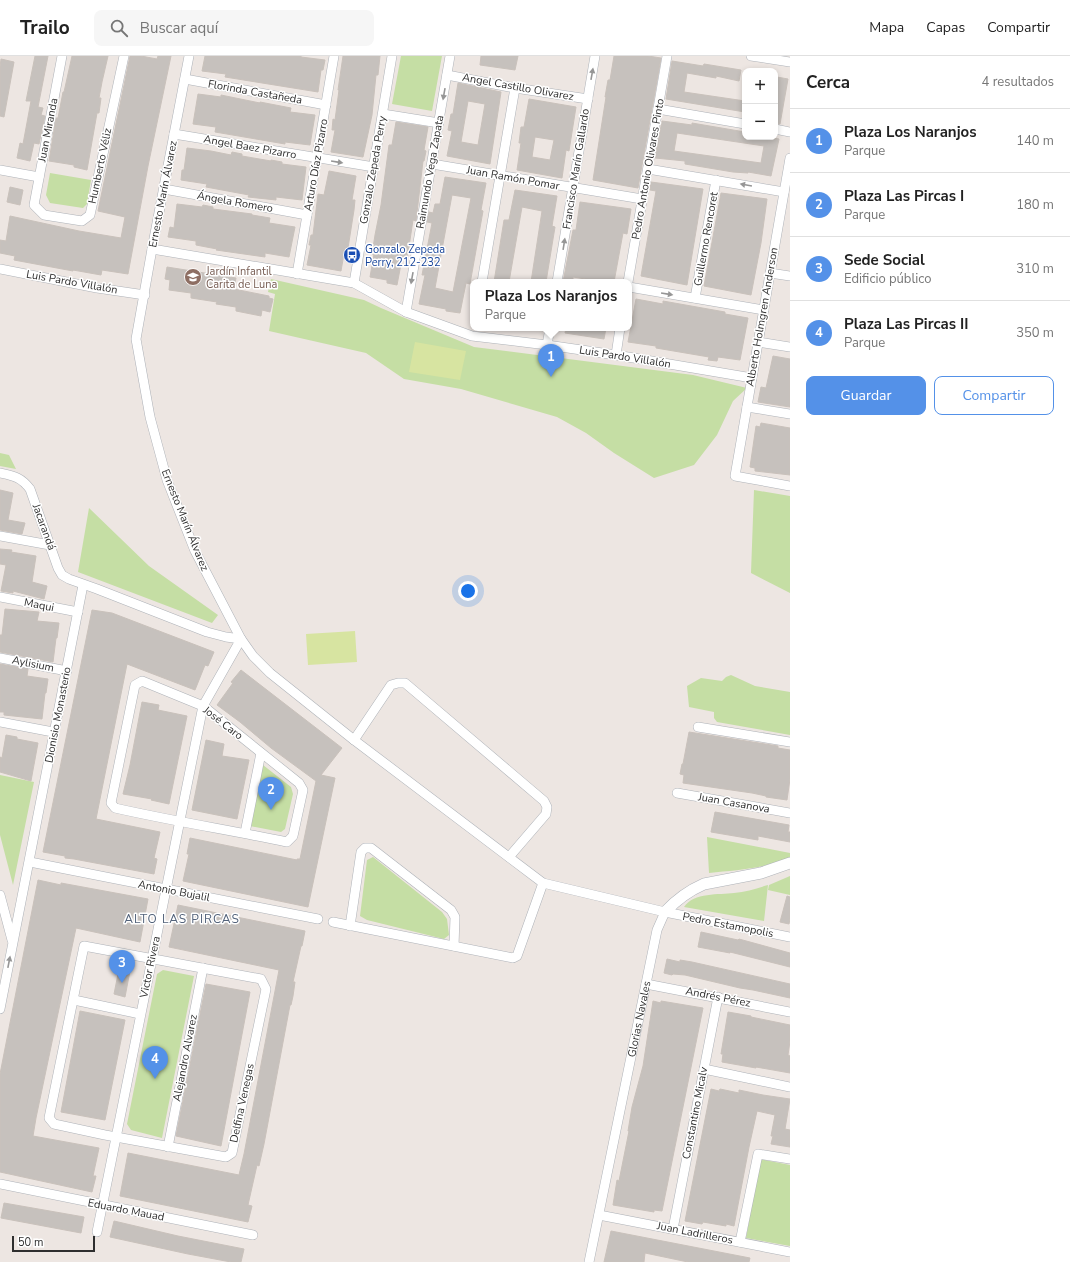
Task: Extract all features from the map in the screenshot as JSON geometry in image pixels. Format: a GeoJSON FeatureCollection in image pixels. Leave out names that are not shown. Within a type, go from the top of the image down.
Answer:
{"type":"FeatureCollection","features":[{"type":"Feature","properties":{"kind":"street","name":"Juan Miranda"},"geometry":{"type":"LineString","coordinates":[[34,205],[62,56]]}},
{"type":"Feature","properties":{"kind":"street","name":"Humberto Véliz"},"geometry":{"type":"LineString","coordinates":[[34,205],[44,215],[82,221],[90,215],[124,56]]}},
{"type":"Feature","properties":{"kind":"street","name":"Ernesto Marín Álvarez"},"geometry":{"type":"LineString","coordinates":[[189,56],[136,339],[150,417],[167,480],[196,551],[241,639],[253,656],[270,673],[354,740],[543,883]]}},
{"type":"Feature","properties":{"kind":"street","name":"Arturo Díaz Pizarro"},"geometry":{"type":"LineString","coordinates":[[297,274],[334,56]]}},
{"type":"Feature","properties":{"kind":"street","name":"Gonzalo Zepeda Perry"},"geometry":{"type":"LineString","coordinates":[[354,283],[392,56]]}},
{"type":"Feature","properties":{"kind":"street","name":"Raimundo Vega Zapata"},"geometry":{"type":"LineString","coordinates":[[406,312],[450,56]]}},
{"type":"Feature","properties":{"kind":"street","name":"Francisco Marín Gallardo"},"geometry":{"type":"LineString","coordinates":[[558,279],[595,56]]}},
{"type":"Feature","properties":{"kind":"street","name":"Pedro Antonio Olivares Pinto"},"geometry":{"type":"LineString","coordinates":[[629,279],[667,56]]}},
{"type":"Feature","properties":{"kind":"street"},"geometry":{"type":"LineString","coordinates":[[751,56],[790,62]]}},
{"type":"Feature","properties":{"kind":"street","name":"Angel Castillo Olivarez"},"geometry":{"type":"LineString","coordinates":[[447,75],[515,88],[588,99]]}},
{"type":"Feature","properties":{"kind":"street","name":"Florinda Castañeda"},"geometry":{"type":"LineString","coordinates":[[185,79],[326,105]]}},
{"type":"Feature","properties":{"kind":"street"},"geometry":{"type":"LineString","coordinates":[[483,279],[515,88]]}},
{"type":"Feature","properties":{"kind":"street"},"geometry":{"type":"LineString","coordinates":[[658,109],[742,123]]}},
{"type":"Feature","properties":{"kind":"street"},"geometry":{"type":"LineString","coordinates":[[383,114],[439,123]]}},
{"type":"Feature","properties":{"kind":"street"},"geometry":{"type":"LineString","coordinates":[[778,130],[790,132]]}},
{"type":"Feature","properties":{"kind":"street","name":"Angel Baez Pizarro"},"geometry":{"type":"LineString","coordinates":[[174,134],[374,167]]}},
{"type":"Feature","properties":{"kind":"street","name":"Alberto Holmgren Anderson"},"geometry":{"type":"LineString","coordinates":[[790,158],[735,476],[790,486]]}},
{"type":"Feature","properties":{"kind":"street","name":"Juan Ramón Pomar"},"geometry":{"type":"LineString","coordinates":[[432,164],[642,199]]}},
{"type":"Feature","properties":{"kind":"street"},"geometry":{"type":"LineString","coordinates":[[648,169],[784,192]]}},
{"type":"Feature","properties":{"kind":"street"},"geometry":{"type":"LineString","coordinates":[[0,170],[39,177]]}},
{"type":"Feature","properties":{"kind":"street","name":"Guillermo Rencoret"},"geometry":{"type":"LineString","coordinates":[[695,298],[716,180]]}},
{"type":"Feature","properties":{"kind":"street","name":"Ángela Romero"},"geometry":{"type":"LineString","coordinates":[[164,189],[307,215]]}},
{"type":"Feature","properties":{"kind":"street","name":"Luis Pardo Villalón"},"geometry":{"type":"LineString","coordinates":[[152,249],[354,283],[406,312],[473,332],[752,378]]}},
{"type":"Feature","properties":{"kind":"street","name":"Luis Pardo Villalón"},"geometry":{"type":"LineString","coordinates":[[0,269],[97,288],[145,295]]}},
{"type":"Feature","properties":{"kind":"street"},"geometry":{"type":"LineString","coordinates":[[770,273],[790,276]]}},
{"type":"Feature","properties":{"kind":"street"},"geometry":{"type":"LineString","coordinates":[[632,288],[764,310]]}},
{"type":"Feature","properties":{"kind":"street"},"geometry":{"type":"LineString","coordinates":[[547,345],[549,331]]}},
{"type":"Feature","properties":{"kind":"street"},"geometry":{"type":"LineString","coordinates":[[616,355],[620,331]]}},
{"type":"Feature","properties":{"kind":"street"},"geometry":{"type":"LineString","coordinates":[[758,342],[790,347]]}},
{"type":"Feature","properties":{"kind":"street"},"geometry":{"type":"LineString","coordinates":[[747,407],[790,414]]}},
{"type":"Feature","properties":{"kind":"street","name":"Jacarandá"},"geometry":{"type":"LineString","coordinates":[[0,473],[16,477],[24,482],[30,489],[62,575],[83,585]]}},
{"type":"Feature","properties":{"kind":"street"},"geometry":{"type":"LineString","coordinates":[[0,536],[50,546]]}},
{"type":"Feature","properties":{"kind":"street"},"geometry":{"type":"LineString","coordinates":[[83,585],[97,589],[207,632],[241,639]]}},
{"type":"Feature","properties":{"kind":"street","name":"Dionisio Monasterio"},"geometry":{"type":"LineString","coordinates":[[0,1009],[12,943],[30,862],[53,732],[83,585]]}},
{"type":"Feature","properties":{"kind":"street","name":"Maqui"},"geometry":{"type":"LineString","coordinates":[[0,597],[78,612]]}},
{"type":"Feature","properties":{"kind":"street","name":"Victor Rivera"},"geometry":{"type":"LineString","coordinates":[[97,1232],[203,706],[241,639]]}},
{"type":"Feature","properties":{"kind":"street","name":"Aylisium"},"geometry":{"type":"LineString","coordinates":[[0,658],[66,671]]}},
{"type":"Feature","properties":{"kind":"street","name":"José Caro"},"geometry":{"type":"LineString","coordinates":[[142,681],[203,706],[299,783],[303,790],[293,836],[286,842],[115,808],[111,803],[135,685],[142,681]]}},
{"type":"Feature","properties":{"kind":"street"},"geometry":{"type":"LineString","coordinates":[[354,740],[391,686],[398,683],[405,683],[544,802],[547,807],[546,814],[509,857]]}},
{"type":"Feature","properties":{"kind":"street"},"geometry":{"type":"LineString","coordinates":[[0,722],[53,732]]}},
{"type":"Feature","properties":{"kind":"street"},"geometry":{"type":"LineString","coordinates":[[698,727],[790,742]]}},
{"type":"Feature","properties":{"kind":"street"},"geometry":{"type":"LineString","coordinates":[[245,833],[260,753]]}},
{"type":"Feature","properties":{"kind":"street","name":"Juan Casanova"},"geometry":{"type":"LineString","coordinates":[[677,793],[790,813]]}},
{"type":"Feature","properties":{"kind":"street"},"geometry":{"type":"LineString","coordinates":[[350,926],[361,852],[365,848],[371,848],[451,910],[455,917],[454,946]]}},
{"type":"Feature","properties":{"kind":"street","name":"Antonio Bujalil"},"geometry":{"type":"LineString","coordinates":[[30,862],[318,919]]}},
{"type":"Feature","properties":{"kind":"street","name":"Glorias Navales"},"geometry":{"type":"LineString","coordinates":[[589,1262],[657,930],[665,912],[677,899],[704,884],[761,873],[790,863]]}},
{"type":"Feature","properties":{"kind":"street"},"geometry":{"type":"LineString","coordinates":[[333,922],[513,958],[517,956],[543,883]]}},
{"type":"Feature","properties":{"kind":"street","name":"Pedro Estamopolis"},"geometry":{"type":"LineString","coordinates":[[543,883],[665,912],[790,937]]}},
{"type":"Feature","properties":{"kind":"street"},"geometry":{"type":"LineString","coordinates":[[0,895],[12,943]]}},
{"type":"Feature","properties":{"kind":"street","name":"Delfina Venegas"},"geometry":{"type":"LineString","coordinates":[[84,946],[152,958],[261,979],[266,989],[232,1154],[226,1157],[54,1124],[49,1118],[84,946]]}},
{"type":"Feature","properties":{"kind":"street","name":"Alejandro Alvarez"},"geometry":{"type":"LineString","coordinates":[[168,1147],[203,968]]}},
{"type":"Feature","properties":{"kind":"street","name":"Andrés Pérez"},"geometry":{"type":"LineString","coordinates":[[646,984],[790,1012]]}},
{"type":"Feature","properties":{"kind":"street","name":"Constantino Micalv"},"geometry":{"type":"LineString","coordinates":[[673,1229],[718,997]]}},
{"type":"Feature","properties":{"kind":"street"},"geometry":{"type":"LineString","coordinates":[[74,1000],[140,1014]]}},
{"type":"Feature","properties":{"kind":"street"},"geometry":{"type":"LineString","coordinates":[[704,1070],[790,1087]]}},
{"type":"Feature","properties":{"kind":"street"},"geometry":{"type":"LineString","coordinates":[[740,1242],[758,1154],[790,1159]]}},
{"type":"Feature","properties":{"kind":"street","name":"Eduardo Mauad"},"geometry":{"type":"LineString","coordinates":[[0,1184],[253,1235]]}},
{"type":"Feature","properties":{"kind":"street","name":"Juan Ladrilleros"},"geometry":{"type":"LineString","coordinates":[[599,1215],[790,1252]]}},
{"type":"Feature","properties":{"kind":"green space"},"geometry":{"type":"Polygon","coordinates":[[[401,56],[442,56],[432,111],[392,104],[401,56]]]}},
{"type":"Feature","properties":{"kind":"green space"},"geometry":{"type":"Polygon","coordinates":[[[50,173],[91,180],[87,204],[83,208],[50,203],[46,195],[50,173]]]}},
{"type":"Feature","properties":{"kind":"green space"},"geometry":{"type":"Polygon","coordinates":[[[271,279],[364,300],[474,347],[693,375],[747,388],[733,401],[717,435],[694,465],[654,478],[614,453],[586,433],[557,417],[461,389],[404,379],[366,353],[269,331],[275,294],[268,292],[271,279]]]}},
{"type":"Feature","properties":{"kind":"green space"},"geometry":{"type":"Polygon","coordinates":[[[415,342],[466,351],[460,380],[409,372],[415,342]]]}},
{"type":"Feature","properties":{"kind":"green space"},"geometry":{"type":"Polygon","coordinates":[[[0,453],[9,455],[16,469],[0,466],[0,453]]]}},
{"type":"Feature","properties":{"kind":"green space"},"geometry":{"type":"Polygon","coordinates":[[[754,490],[790,496],[790,593],[751,573],[754,490]]]}},
{"type":"Feature","properties":{"kind":"green space"},"geometry":{"type":"Polygon","coordinates":[[[89,508],[149,566],[218,615],[212,623],[78,572],[89,508]]]}},
{"type":"Feature","properties":{"kind":"green space"},"geometry":{"type":"Polygon","coordinates":[[[355,631],[357,662],[308,665],[306,634],[355,631]]]}},
{"type":"Feature","properties":{"kind":"green space"},"geometry":{"type":"Polygon","coordinates":[[[731,675],[755,686],[790,692],[790,735],[717,722],[714,718],[714,712],[689,707],[687,686],[701,678],[722,681],[731,675]]]}},
{"type":"Feature","properties":{"kind":"green space"},"geometry":{"type":"Polygon","coordinates":[[[263,765],[291,787],[293,794],[285,829],[281,832],[250,826],[263,765]]]}},
{"type":"Feature","properties":{"kind":"green space"},"geometry":{"type":"Polygon","coordinates":[[[0,775],[34,782],[13,885],[0,835],[0,775]]]}},
{"type":"Feature","properties":{"kind":"green space"},"geometry":{"type":"Polygon","coordinates":[[[707,837],[790,853],[790,857],[760,867],[709,873],[707,837]]]}},
{"type":"Feature","properties":{"kind":"green space"},"geometry":{"type":"Polygon","coordinates":[[[373,857],[442,912],[447,919],[449,935],[444,939],[367,920],[360,916],[367,860],[373,857]]]}},
{"type":"Feature","properties":{"kind":"green space"},"geometry":{"type":"Polygon","coordinates":[[[790,876],[790,895],[768,890],[769,885],[790,876]]]}},
{"type":"Feature","properties":{"kind":"green space"},"geometry":{"type":"Polygon","coordinates":[[[768,885],[764,921],[684,907],[688,902],[707,895],[743,892],[768,885]]]}},
{"type":"Feature","properties":{"kind":"green space"},"geometry":{"type":"Polygon","coordinates":[[[163,970],[194,976],[162,1138],[131,1130],[127,1124],[157,974],[163,970]]]}},
{"type":"Feature","properties":{"kind":"green space"},"geometry":{"type":"Polygon","coordinates":[[[760,1159],[790,1165],[790,1246],[746,1238],[760,1159]]]}},
{"type":"Feature","properties":{"kind":"building"},"geometry":{"type":"Polygon","coordinates":[[[35,56],[48,56],[38,107],[43,108],[41,115],[45,116],[39,144],[34,143],[30,161],[17,158],[20,143],[23,144],[31,101],[26,101],[35,56]]]}},
{"type":"Feature","properties":{"kind":"building"},"geometry":{"type":"Polygon","coordinates":[[[72,56],[108,56],[99,98],[101,98],[99,113],[97,113],[87,170],[74,167],[74,165],[49,161],[56,118],[58,118],[72,56]]]}},
{"type":"Feature","properties":{"kind":"building"},"geometry":{"type":"Polygon","coordinates":[[[130,56],[141,56],[157,59],[158,56],[171,56],[148,166],[128,274],[102,270],[101,275],[73,271],[14,260],[15,256],[0,253],[0,240],[6,241],[10,216],[79,231],[121,238],[125,217],[98,211],[130,56]]]}},
{"type":"Feature","properties":{"kind":"building"},"geometry":{"type":"Polygon","coordinates":[[[205,56],[301,56],[325,60],[323,70],[321,70],[318,92],[225,77],[226,74],[202,71],[205,56]]]}},
{"type":"Feature","properties":{"kind":"building"},"geometry":{"type":"Polygon","coordinates":[[[343,56],[380,56],[378,75],[376,75],[372,115],[363,157],[331,152],[335,130],[332,130],[333,119],[335,120],[343,56]]]}},
{"type":"Feature","properties":{"kind":"building"},"geometry":{"type":"Polygon","coordinates":[[[481,56],[518,56],[515,70],[480,65],[481,56]]]}},
{"type":"Feature","properties":{"kind":"building"},"geometry":{"type":"Polygon","coordinates":[[[614,56],[648,56],[661,58],[638,188],[593,180],[605,97],[608,80],[610,80],[614,56]]]}},
{"type":"Feature","properties":{"kind":"building"},"geometry":{"type":"Polygon","coordinates":[[[1,59],[14,62],[4,117],[0,116],[1,59]]]}},
{"type":"Feature","properties":{"kind":"building"},"geometry":{"type":"Polygon","coordinates":[[[672,61],[741,70],[739,81],[716,76],[716,78],[687,73],[684,92],[742,101],[742,112],[666,99],[672,61]]]}},
{"type":"Feature","properties":{"kind":"building"},"geometry":{"type":"Polygon","coordinates":[[[778,77],[788,79],[780,124],[778,124],[778,77]]]}},
{"type":"Feature","properties":{"kind":"building"},"geometry":{"type":"Polygon","coordinates":[[[458,83],[501,92],[490,164],[447,156],[452,131],[448,130],[451,114],[453,114],[458,83]],[[468,101],[461,142],[478,145],[485,104],[468,101]]]}},
{"type":"Feature","properties":{"kind":"building"},"geometry":{"type":"Polygon","coordinates":[[[198,94],[221,97],[221,95],[260,102],[291,108],[290,112],[315,115],[310,145],[285,142],[285,144],[215,132],[216,127],[193,124],[198,94]]]}},
{"type":"Feature","properties":{"kind":"building"},"geometry":{"type":"Polygon","coordinates":[[[529,99],[576,107],[569,151],[566,150],[562,178],[517,170],[521,143],[519,143],[521,127],[524,127],[529,99]],[[535,137],[532,157],[550,160],[554,140],[535,137]]]}},
{"type":"Feature","properties":{"kind":"building"},"geometry":{"type":"Polygon","coordinates":[[[662,121],[692,125],[692,123],[742,131],[742,140],[779,139],[771,176],[748,172],[733,172],[685,164],[685,161],[655,158],[662,121]],[[677,133],[674,151],[761,163],[764,146],[677,133]]]}},
{"type":"Feature","properties":{"kind":"building"},"geometry":{"type":"Polygon","coordinates":[[[396,122],[428,127],[416,221],[413,220],[407,260],[402,259],[397,285],[387,283],[387,280],[370,277],[374,254],[372,254],[381,205],[389,145],[392,145],[396,122]]]}},
{"type":"Feature","properties":{"kind":"building"},"geometry":{"type":"Polygon","coordinates":[[[187,148],[231,155],[232,152],[242,154],[242,156],[306,167],[302,200],[276,197],[276,200],[248,197],[249,195],[206,187],[207,184],[181,180],[187,148]]]}},
{"type":"Feature","properties":{"kind":"building"},"geometry":{"type":"Polygon","coordinates":[[[329,171],[356,176],[352,200],[355,200],[354,210],[348,248],[345,248],[341,271],[307,265],[311,245],[309,245],[311,235],[313,235],[318,194],[324,195],[329,171]]]}},
{"type":"Feature","properties":{"kind":"building"},"geometry":{"type":"Polygon","coordinates":[[[445,177],[486,183],[481,210],[483,211],[470,284],[466,283],[460,313],[419,304],[425,275],[422,275],[432,223],[427,222],[429,212],[433,213],[435,204],[440,204],[445,177]],[[452,195],[435,288],[453,292],[471,198],[452,195]]]}},
{"type":"Feature","properties":{"kind":"building"},"geometry":{"type":"Polygon","coordinates":[[[651,182],[703,189],[687,285],[641,276],[656,191],[650,190],[651,182]]]}},
{"type":"Feature","properties":{"kind":"building"},"geometry":{"type":"Polygon","coordinates":[[[10,187],[23,190],[20,205],[7,202],[10,187]]]}},
{"type":"Feature","properties":{"kind":"building"},"geometry":{"type":"Polygon","coordinates":[[[515,190],[557,196],[552,226],[555,227],[546,279],[531,279],[542,211],[522,207],[510,279],[494,279],[504,220],[509,220],[515,190]]]}},
{"type":"Feature","properties":{"kind":"building"},"geometry":{"type":"Polygon","coordinates":[[[721,193],[767,199],[761,243],[751,295],[704,286],[721,193]]]}},
{"type":"Feature","properties":{"kind":"building"},"geometry":{"type":"Polygon","coordinates":[[[580,202],[631,209],[627,234],[623,233],[615,279],[585,279],[573,277],[573,279],[564,279],[573,230],[576,230],[580,202]]]}},
{"type":"Feature","properties":{"kind":"building"},"geometry":{"type":"Polygon","coordinates":[[[177,204],[202,207],[203,205],[213,207],[213,209],[252,214],[270,218],[269,223],[295,227],[289,257],[265,253],[265,257],[216,250],[217,249],[196,245],[196,241],[168,237],[170,227],[174,228],[177,204]]]}},
{"type":"Feature","properties":{"kind":"building"},"geometry":{"type":"Polygon","coordinates":[[[167,267],[236,278],[234,289],[269,296],[269,298],[273,299],[270,312],[262,310],[261,316],[236,311],[236,307],[191,298],[191,293],[169,290],[170,280],[165,279],[167,267]]]}},
{"type":"Feature","properties":{"kind":"building"},"geometry":{"type":"Polygon","coordinates":[[[636,299],[663,304],[663,301],[725,312],[725,314],[748,318],[740,360],[718,357],[717,361],[708,360],[709,357],[628,342],[630,331],[632,331],[632,320],[636,299]]]}},
{"type":"Feature","properties":{"kind":"building"},"geometry":{"type":"Polygon","coordinates":[[[565,331],[605,331],[604,339],[565,333],[565,331]]]}},
{"type":"Feature","properties":{"kind":"building"},"geometry":{"type":"Polygon","coordinates":[[[773,356],[790,359],[790,407],[758,402],[761,387],[766,388],[773,356]]]}},
{"type":"Feature","properties":{"kind":"building"},"geometry":{"type":"Polygon","coordinates":[[[761,423],[790,428],[790,475],[755,471],[755,468],[750,467],[756,426],[760,427],[761,423]]]}},
{"type":"Feature","properties":{"kind":"building"},"geometry":{"type":"Polygon","coordinates":[[[0,490],[13,493],[8,520],[25,523],[22,534],[0,530],[0,490]]]}},
{"type":"Feature","properties":{"kind":"building"},"geometry":{"type":"Polygon","coordinates":[[[0,549],[12,550],[11,552],[36,556],[32,582],[47,586],[44,599],[13,591],[13,593],[1,591],[6,565],[0,564],[0,549]]]}},
{"type":"Feature","properties":{"kind":"building"},"geometry":{"type":"Polygon","coordinates":[[[5,609],[39,612],[37,621],[59,623],[53,662],[0,652],[0,635],[2,635],[5,609]]]}},
{"type":"Feature","properties":{"kind":"building"},"geometry":{"type":"Polygon","coordinates":[[[92,610],[112,613],[214,652],[208,666],[205,665],[195,690],[127,664],[96,819],[160,832],[154,858],[157,859],[154,874],[65,858],[65,856],[43,852],[92,610]]]}},
{"type":"Feature","properties":{"kind":"building"},"geometry":{"type":"Polygon","coordinates":[[[0,664],[28,669],[27,676],[48,679],[42,719],[4,715],[4,712],[0,712],[0,664]]]}},
{"type":"Feature","properties":{"kind":"building"},"geometry":{"type":"Polygon","coordinates":[[[241,670],[342,748],[321,775],[335,778],[308,907],[183,881],[189,854],[187,854],[190,838],[297,860],[300,859],[316,781],[271,748],[217,705],[233,683],[231,682],[241,670]]]}},
{"type":"Feature","properties":{"kind":"building"},"geometry":{"type":"Polygon","coordinates":[[[142,702],[159,705],[158,710],[187,716],[169,804],[151,800],[152,799],[123,794],[142,702]]]}},
{"type":"Feature","properties":{"kind":"building"},"geometry":{"type":"Polygon","coordinates":[[[689,732],[778,746],[778,748],[790,750],[790,779],[787,800],[752,793],[683,783],[684,775],[680,774],[689,732]]]}},
{"type":"Feature","properties":{"kind":"building"},"geometry":{"type":"Polygon","coordinates":[[[6,735],[17,737],[17,739],[38,743],[31,781],[0,772],[0,757],[2,758],[6,735]]]}},
{"type":"Feature","properties":{"kind":"building"},"geometry":{"type":"Polygon","coordinates":[[[206,740],[224,744],[222,756],[249,760],[237,819],[192,810],[206,740]]]}},
{"type":"Feature","properties":{"kind":"building"},"geometry":{"type":"Polygon","coordinates":[[[715,812],[789,825],[788,832],[790,832],[790,842],[758,836],[758,840],[711,832],[715,812]]]}},
{"type":"Feature","properties":{"kind":"building"},"geometry":{"type":"Polygon","coordinates":[[[38,880],[148,899],[140,942],[76,928],[36,1118],[33,1136],[99,1148],[93,1176],[96,1176],[92,1192],[0,1172],[0,1074],[38,880]]]}},
{"type":"Feature","properties":{"kind":"building"},"geometry":{"type":"Polygon","coordinates":[[[787,896],[790,897],[789,924],[780,922],[787,896]]]}},
{"type":"Feature","properties":{"kind":"building"},"geometry":{"type":"Polygon","coordinates":[[[178,905],[305,931],[293,982],[295,982],[293,996],[290,1005],[264,1144],[259,1166],[257,1165],[248,1205],[252,1206],[248,1222],[120,1196],[128,1153],[239,1175],[244,1154],[279,970],[169,947],[178,905]]]}},
{"type":"Feature","properties":{"kind":"building"},"geometry":{"type":"Polygon","coordinates":[[[701,932],[739,939],[790,953],[790,967],[730,952],[698,947],[701,932]]]}},
{"type":"Feature","properties":{"kind":"building"},"geometry":{"type":"Polygon","coordinates":[[[667,959],[680,962],[680,960],[692,962],[790,984],[790,998],[685,975],[672,975],[664,973],[667,959]]]}},
{"type":"Feature","properties":{"kind":"building"},"geometry":{"type":"Polygon","coordinates":[[[119,969],[130,971],[125,997],[114,994],[119,969]]]}},
{"type":"Feature","properties":{"kind":"building"},"geometry":{"type":"Polygon","coordinates":[[[206,984],[250,992],[221,1146],[176,1136],[206,984]]]}},
{"type":"Feature","properties":{"kind":"building"},"geometry":{"type":"Polygon","coordinates":[[[653,1001],[703,1008],[662,1211],[654,1210],[654,1212],[613,1205],[617,1180],[619,1181],[629,1131],[632,1107],[643,1066],[653,1001]]]}},
{"type":"Feature","properties":{"kind":"building"},"geometry":{"type":"Polygon","coordinates":[[[80,1011],[125,1020],[105,1120],[61,1112],[80,1011]]]}},
{"type":"Feature","properties":{"kind":"building"},"geometry":{"type":"Polygon","coordinates":[[[728,1012],[790,1025],[788,1055],[790,1056],[790,1073],[722,1062],[723,1054],[721,1054],[728,1012]]]}},
{"type":"Feature","properties":{"kind":"building"},"geometry":{"type":"Polygon","coordinates":[[[711,1089],[719,1091],[720,1089],[739,1093],[739,1090],[790,1099],[785,1129],[790,1130],[790,1147],[771,1144],[775,1115],[757,1111],[734,1226],[703,1222],[702,1224],[685,1221],[711,1089]]]}},
{"type":"Feature","properties":{"kind":"building"},"geometry":{"type":"Polygon","coordinates":[[[4,1203],[84,1217],[81,1233],[1,1218],[4,1203]]]}},
{"type":"Feature","properties":{"kind":"building"},"geometry":{"type":"Polygon","coordinates":[[[114,1221],[244,1249],[241,1262],[231,1262],[188,1254],[110,1237],[114,1221]]]}},
{"type":"Feature","properties":{"kind":"building"},"geometry":{"type":"Polygon","coordinates":[[[611,1231],[750,1258],[749,1262],[688,1262],[645,1253],[644,1262],[604,1262],[611,1231]]]}},
{"type":"Feature","properties":{"kind":"place","name":"Gonzalo Zepeda Perry, 212-232"},"geometry":{"type":"Point","coordinates":[352,255]}},
{"type":"Feature","properties":{"kind":"place","name":"Jardín Infantil Carita de Luna"},"geometry":{"type":"Point","coordinates":[193,277]}},
{"type":"Feature","properties":{"kind":"place","name":"Plaza Los Naranjos"},"geometry":{"type":"Point","coordinates":[551,377]}},
{"type":"Feature","properties":{"kind":"place","name":"Plaza Las Pircas I"},"geometry":{"type":"Point","coordinates":[271,810]}},
{"type":"Feature","properties":{"kind":"place","name":"Sede Social"},"geometry":{"type":"Point","coordinates":[122,983]}},
{"type":"Feature","properties":{"kind":"place","name":"Plaza Las Pircas II"},"geometry":{"type":"Point","coordinates":[155,1079]}},
{"type":"Feature","properties":{"kind":"district","name":"ALTO LAS PIRCAS"},"geometry":{"type":"Point","coordinates":[182,919]}}]}
